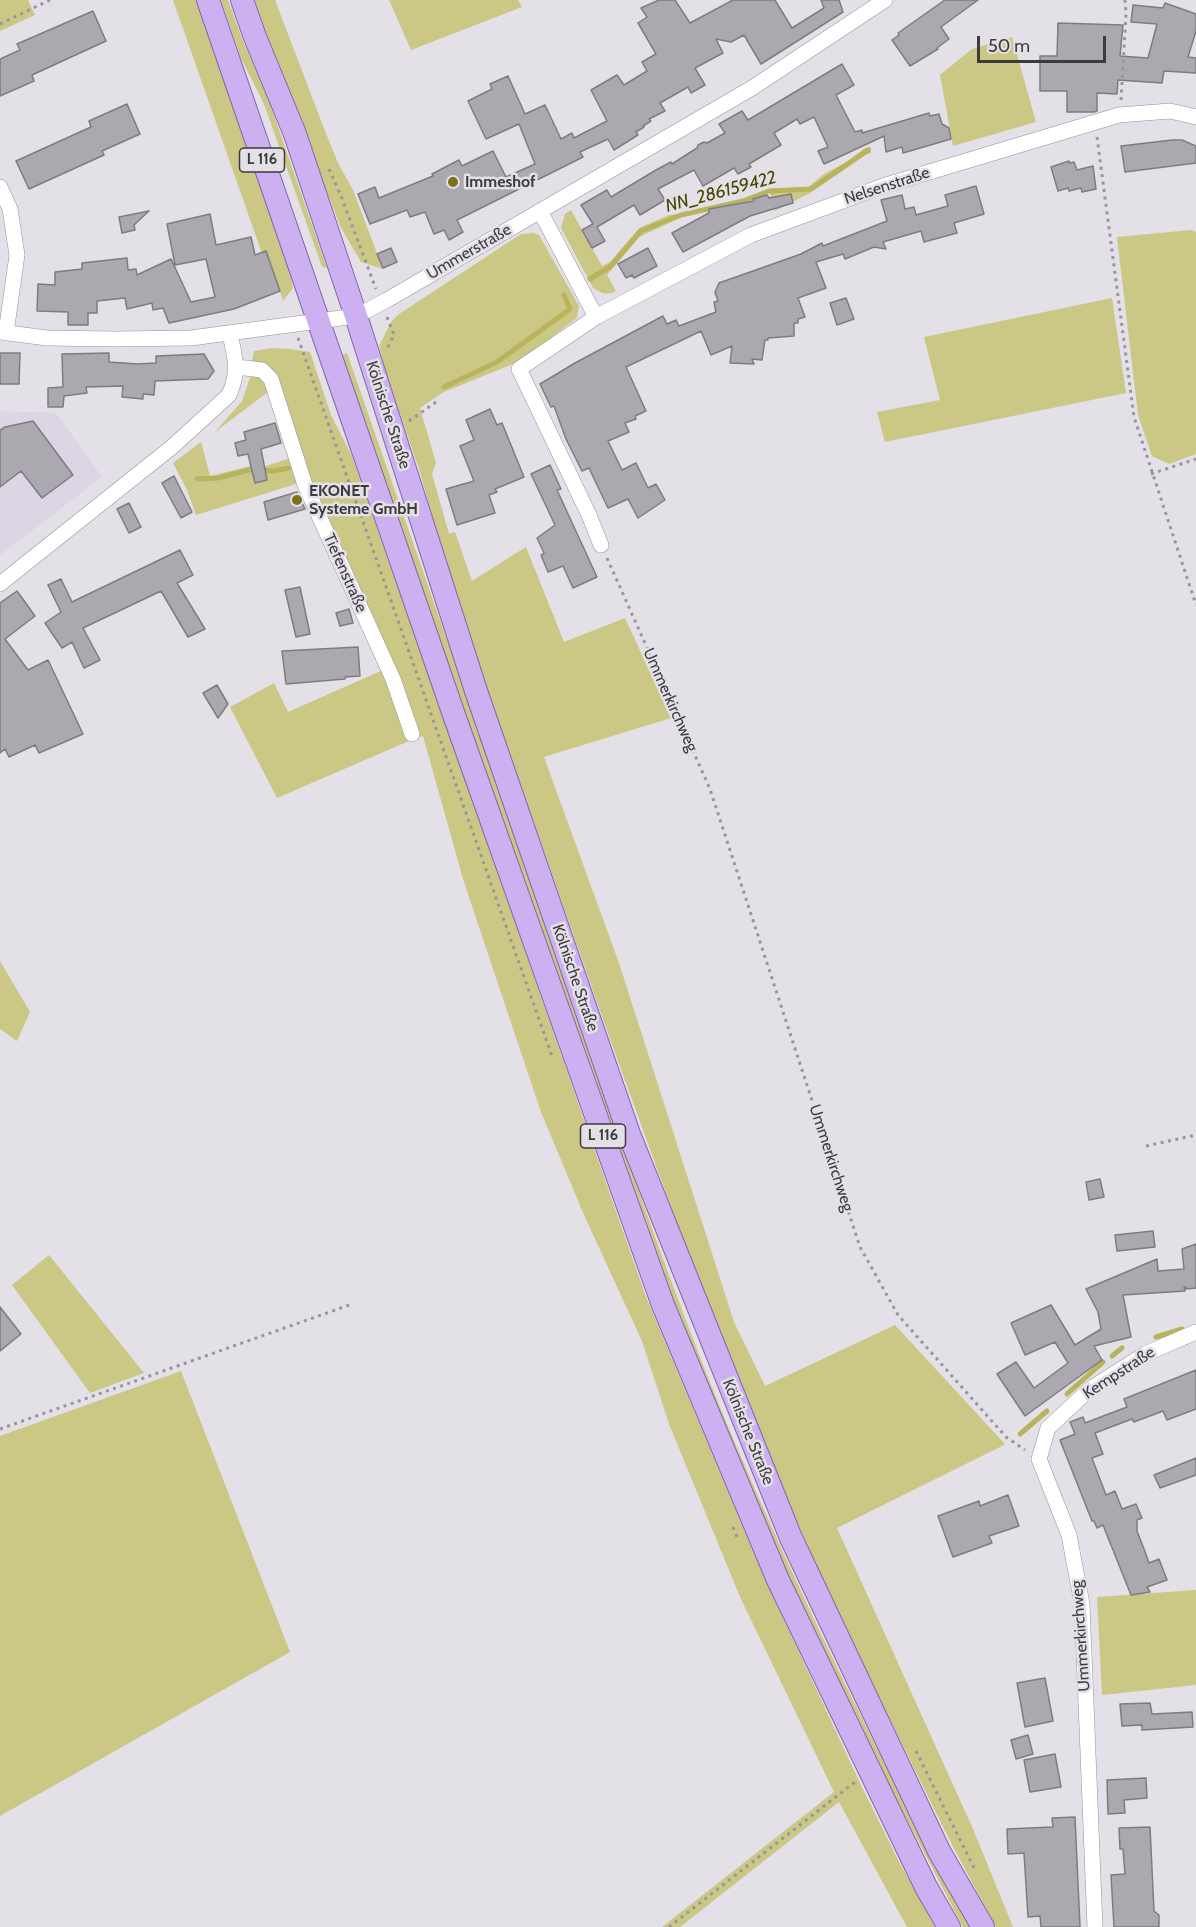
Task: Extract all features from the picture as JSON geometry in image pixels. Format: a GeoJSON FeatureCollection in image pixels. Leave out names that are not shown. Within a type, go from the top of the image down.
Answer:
{"type":"FeatureCollection","features":[{"type":"Feature","properties":{"kind":"main road","name":"Kölnische Straße"},"geometry":{"type":"LineString","coordinates":[[208,0],[454,715],[663,1305],[778,1580],[926,1887],[949,1927]]}},
{"type":"Feature","properties":{"kind":"main road","name":"Kölnische Straße"},"geometry":{"type":"LineString","coordinates":[[242,0],[295,135],[356,316],[476,691],[629,1134],[791,1538],[939,1851],[983,1927]]}},
{"type":"Feature","properties":{"kind":"street","name":"Ummerstraße"},"geometry":{"type":"LineString","coordinates":[[3,333],[47,338],[191,338],[356,316],[752,88],[885,0]]}},
{"type":"Feature","properties":{"kind":"street","name":"Nelsenstraße"},"geometry":{"type":"LineString","coordinates":[[601,545],[519,369],[596,317],[751,235],[883,186],[1119,115],[1170,111],[1196,117]]}},
{"type":"Feature","properties":{"kind":"street"},"geometry":{"type":"LineString","coordinates":[[0,187],[10,209],[17,255],[3,333]]}},
{"type":"Feature","properties":{"kind":"street"},"geometry":{"type":"LineString","coordinates":[[540,211],[596,317]]}},
{"type":"Feature","properties":{"kind":"street"},"geometry":{"type":"LineString","coordinates":[[0,584],[172,447],[219,406],[229,395],[237,368],[230,334]]}},
{"type":"Feature","properties":{"kind":"street","name":"Tiefenstraße"},"geometry":{"type":"LineString","coordinates":[[237,368],[262,370],[271,379],[305,485],[393,679],[412,734]]}},
{"type":"Feature","properties":{"kind":"street","name":"Kempstraße"},"geometry":{"type":"LineString","coordinates":[[1038,1460],[1048,1428],[1090,1389],[1145,1354],[1196,1332]]}},
{"type":"Feature","properties":{"kind":"street","name":"Ummerkirchweg"},"geometry":{"type":"LineString","coordinates":[[1038,1460],[1070,1534],[1082,1604],[1095,1927]]}},
{"type":"Feature","properties":{"kind":"path"},"geometry":{"type":"LineString","coordinates":[[0,24],[50,0]]}},
{"type":"Feature","properties":{"kind":"path"},"geometry":{"type":"LineString","coordinates":[[1119,115],[1126,26],[1125,0]]}},
{"type":"Feature","properties":{"kind":"path"},"geometry":{"type":"LineString","coordinates":[[1096,123],[1134,417],[1196,605]]}},
{"type":"Feature","properties":{"kind":"path"},"geometry":{"type":"LineString","coordinates":[[328,166],[394,335],[386,352]]}},
{"type":"Feature","properties":{"kind":"path"},"geometry":{"type":"LineString","coordinates":[[406,411],[409,421],[436,402]]}},
{"type":"Feature","properties":{"kind":"path"},"geometry":{"type":"LineString","coordinates":[[1151,474],[1196,459]]}},
{"type":"Feature","properties":{"kind":"path","name":"Ummerkirchweg"},"geometry":{"type":"LineString","coordinates":[[601,545],[710,789],[860,1246],[898,1315],[1006,1437],[1038,1460]]}},
{"type":"Feature","properties":{"kind":"path"},"geometry":{"type":"LineString","coordinates":[[1146,1146],[1196,1135]]}},
{"type":"Feature","properties":{"kind":"path"},"geometry":{"type":"LineString","coordinates":[[0,1430],[352,1304]]}},
{"type":"Feature","properties":{"kind":"path"},"geometry":{"type":"LineString","coordinates":[[915,1749],[977,1875]]}},
{"type":"Feature","properties":{"kind":"path"},"geometry":{"type":"LineString","coordinates":[[669,1927],[855,1782]]}},
{"type":"Feature","properties":{"kind":"shaded area"},"geometry":{"type":"Polygon","coordinates":[[[0,0],[28,0],[35,15],[0,31],[0,0]]]}},
{"type":"Feature","properties":{"kind":"shaded area"},"geometry":{"type":"Polygon","coordinates":[[[173,0],[197,0],[288,264],[293,288],[283,301],[270,261],[265,262],[173,0]]]}},
{"type":"Feature","properties":{"kind":"shaded area"},"geometry":{"type":"Polygon","coordinates":[[[221,0],[228,0],[268,98],[327,268],[322,267],[264,104],[241,58],[221,0]]]}},
{"type":"Feature","properties":{"kind":"shaded area"},"geometry":{"type":"Polygon","coordinates":[[[251,0],[275,0],[325,131],[338,163],[353,190],[383,269],[361,262],[341,228],[251,0]]]}},
{"type":"Feature","properties":{"kind":"shaded area"},"geometry":{"type":"Polygon","coordinates":[[[389,0],[518,0],[522,7],[411,50],[389,0]]]}},
{"type":"Feature","properties":{"kind":"shaded area"},"geometry":{"type":"Polygon","coordinates":[[[1012,37],[1036,122],[953,146],[940,75],[972,49],[1012,37]]]}},
{"type":"Feature","properties":{"kind":"shaded area"},"geometry":{"type":"Polygon","coordinates":[[[871,147],[871,153],[810,193],[775,211],[770,193],[682,217],[639,237],[607,275],[616,291],[607,294],[593,288],[561,228],[565,214],[571,210],[602,266],[610,262],[639,228],[669,215],[691,213],[743,200],[768,189],[808,187],[824,174],[845,163],[865,148],[871,147]]]}},
{"type":"Feature","properties":{"kind":"shaded area"},"geometry":{"type":"Polygon","coordinates":[[[1191,230],[1196,232],[1196,454],[1169,464],[1152,456],[1138,415],[1117,237],[1191,230]]]}},
{"type":"Feature","properties":{"kind":"shaded area"},"geometry":{"type":"Polygon","coordinates":[[[521,234],[539,235],[579,306],[577,318],[518,362],[444,392],[420,408],[436,463],[432,474],[449,534],[455,532],[472,581],[526,547],[564,642],[625,618],[671,718],[544,757],[619,963],[734,1322],[765,1386],[895,1325],[1004,1443],[837,1528],[973,1829],[1013,1927],[996,1927],[949,1839],[838,1614],[778,1479],[680,1232],[610,1039],[452,588],[420,472],[385,370],[379,346],[391,322],[399,314],[521,234]]]}},
{"type":"Feature","properties":{"kind":"shaded area"},"geometry":{"type":"Polygon","coordinates":[[[1112,298],[1126,393],[885,442],[877,412],[940,400],[924,337],[1112,298]]]}},
{"type":"Feature","properties":{"kind":"shaded area"},"geometry":{"type":"Polygon","coordinates":[[[272,348],[310,352],[331,415],[351,454],[646,1297],[763,1575],[859,1781],[898,1860],[935,1927],[907,1927],[839,1802],[680,1927],[662,1927],[834,1792],[740,1597],[669,1424],[642,1341],[584,1215],[541,1112],[463,879],[423,736],[419,737],[405,694],[308,479],[280,387],[270,367],[252,362],[254,351],[272,348]]]}},
{"type":"Feature","properties":{"kind":"shaded area"},"geometry":{"type":"Polygon","coordinates":[[[347,353],[644,1206],[707,1374],[756,1493],[814,1619],[874,1743],[971,1927],[963,1927],[853,1716],[785,1573],[653,1255],[342,355],[347,353]]]}},
{"type":"Feature","properties":{"kind":"shaded area"},"geometry":{"type":"Polygon","coordinates":[[[251,375],[261,378],[268,392],[215,432],[242,401],[251,375]]]}},
{"type":"Feature","properties":{"kind":"shaded area"},"geometry":{"type":"Polygon","coordinates":[[[0,411],[56,413],[102,477],[0,555],[0,411]]]}},
{"type":"Feature","properties":{"kind":"shaded area"},"geometry":{"type":"Polygon","coordinates":[[[201,442],[210,476],[251,466],[263,467],[290,458],[299,483],[196,515],[187,490],[173,463],[201,442]]]}},
{"type":"Feature","properties":{"kind":"shaded area"},"geometry":{"type":"Polygon","coordinates":[[[383,670],[396,698],[409,741],[277,798],[230,707],[274,683],[288,712],[383,670]]]}},
{"type":"Feature","properties":{"kind":"shaded area"},"geometry":{"type":"Polygon","coordinates":[[[0,961],[30,1012],[17,1041],[0,1029],[0,961]]]}},
{"type":"Feature","properties":{"kind":"shaded area"},"geometry":{"type":"Polygon","coordinates":[[[49,1255],[144,1373],[90,1393],[12,1285],[49,1255]]]}},
{"type":"Feature","properties":{"kind":"shaded area"},"geometry":{"type":"Polygon","coordinates":[[[1103,1360],[1105,1364],[1068,1396],[1065,1392],[1103,1360]]]}},
{"type":"Feature","properties":{"kind":"shaded area"},"geometry":{"type":"Polygon","coordinates":[[[181,1371],[290,1652],[0,1816],[0,1436],[181,1371]]]}},
{"type":"Feature","properties":{"kind":"shaded area"},"geometry":{"type":"Polygon","coordinates":[[[1196,1590],[1196,1685],[1102,1695],[1097,1597],[1196,1590]]]}},
{"type":"Feature","properties":{"kind":"building"},"geometry":{"type":"Polygon","coordinates":[[[659,0],[675,0],[690,23],[733,0],[775,0],[792,28],[824,8],[821,0],[839,0],[843,12],[761,64],[744,35],[731,42],[716,39],[723,53],[695,68],[705,85],[691,93],[688,87],[660,103],[665,111],[649,119],[651,121],[636,132],[638,135],[614,150],[608,139],[580,152],[583,157],[457,220],[463,232],[449,240],[444,230],[434,234],[425,212],[410,217],[407,210],[370,224],[358,194],[375,187],[379,198],[433,176],[432,174],[459,160],[462,166],[493,151],[506,177],[535,164],[519,124],[486,139],[468,101],[492,89],[490,84],[508,76],[525,114],[545,105],[561,139],[572,133],[574,138],[607,121],[591,90],[617,75],[624,85],[647,71],[642,62],[656,54],[638,23],[647,17],[641,8],[659,0]]]}},
{"type":"Feature","properties":{"kind":"building"},"geometry":{"type":"Polygon","coordinates":[[[945,0],[978,0],[941,27],[949,39],[938,49],[910,66],[892,40],[899,35],[898,33],[945,0]]]}},
{"type":"Feature","properties":{"kind":"building"},"geometry":{"type":"Polygon","coordinates":[[[1165,3],[1196,14],[1196,31],[1188,57],[1196,58],[1196,73],[1164,71],[1162,83],[1118,80],[1117,94],[1097,93],[1097,111],[1094,112],[1067,112],[1067,91],[1040,91],[1040,56],[1057,56],[1058,23],[1123,25],[1120,56],[1148,58],[1157,24],[1131,22],[1133,5],[1163,8],[1165,3]]]}},
{"type":"Feature","properties":{"kind":"building"},"geometry":{"type":"Polygon","coordinates":[[[93,11],[106,41],[32,75],[34,81],[0,96],[0,59],[20,50],[17,44],[93,11]]]}},
{"type":"Feature","properties":{"kind":"building"},"geometry":{"type":"Polygon","coordinates":[[[842,64],[854,85],[836,95],[855,132],[862,130],[862,133],[929,113],[930,116],[939,114],[942,124],[949,128],[951,139],[903,153],[902,147],[886,152],[884,136],[824,164],[818,151],[828,147],[814,117],[800,124],[797,119],[774,133],[781,145],[749,164],[751,167],[738,174],[734,168],[703,186],[694,170],[658,189],[665,200],[640,215],[634,205],[597,227],[605,241],[592,248],[582,230],[593,224],[581,205],[607,190],[611,197],[656,170],[671,162],[672,164],[697,148],[698,145],[707,143],[725,133],[719,124],[742,111],[748,120],[842,64]]]}},
{"type":"Feature","properties":{"kind":"building"},"geometry":{"type":"Polygon","coordinates":[[[127,104],[140,134],[102,151],[104,155],[29,189],[16,161],[91,127],[89,121],[127,104]]]}},
{"type":"Feature","properties":{"kind":"building"},"geometry":{"type":"Polygon","coordinates":[[[1182,140],[1196,146],[1196,163],[1125,172],[1121,146],[1182,140]]]}},
{"type":"Feature","properties":{"kind":"building"},"geometry":{"type":"Polygon","coordinates":[[[1069,161],[1069,163],[1074,162],[1077,170],[1093,166],[1096,189],[1082,192],[1081,188],[1069,191],[1068,188],[1058,191],[1051,167],[1069,161]]]}},
{"type":"Feature","properties":{"kind":"building"},"geometry":{"type":"Polygon","coordinates":[[[976,186],[984,214],[954,223],[957,233],[924,242],[921,231],[883,242],[886,249],[874,247],[845,259],[843,254],[816,262],[826,288],[798,298],[805,317],[798,319],[798,323],[794,323],[794,336],[765,340],[762,360],[752,359],[754,364],[730,363],[732,346],[711,355],[701,331],[626,367],[646,411],[635,416],[636,419],[625,423],[629,432],[608,441],[622,470],[636,463],[648,488],[656,484],[665,500],[638,518],[628,499],[608,508],[589,468],[582,471],[566,439],[554,406],[551,407],[540,384],[663,316],[667,324],[676,320],[679,326],[716,312],[714,302],[718,301],[715,292],[719,283],[801,254],[822,243],[823,246],[887,221],[881,200],[902,195],[905,209],[914,207],[916,215],[948,206],[945,195],[976,186]]]}},
{"type":"Feature","properties":{"kind":"building"},"geometry":{"type":"Polygon","coordinates":[[[791,194],[793,203],[750,216],[683,252],[672,233],[709,213],[709,209],[754,201],[753,199],[767,195],[769,198],[791,194]]]}},
{"type":"Feature","properties":{"kind":"building"},"geometry":{"type":"Polygon","coordinates":[[[149,211],[134,225],[135,230],[122,233],[119,217],[149,211]]]}},
{"type":"Feature","properties":{"kind":"building"},"geometry":{"type":"Polygon","coordinates":[[[210,214],[216,245],[251,237],[255,255],[266,251],[280,291],[234,309],[169,323],[163,308],[153,310],[152,303],[127,309],[125,298],[97,301],[97,313],[88,313],[88,325],[68,325],[68,312],[37,311],[38,284],[55,285],[55,272],[82,269],[82,263],[127,258],[128,270],[136,269],[137,275],[171,259],[191,302],[215,297],[206,259],[175,265],[167,224],[210,214]]]}},
{"type":"Feature","properties":{"kind":"building"},"geometry":{"type":"Polygon","coordinates":[[[391,248],[397,262],[383,268],[377,254],[391,248]]]}},
{"type":"Feature","properties":{"kind":"building"},"geometry":{"type":"Polygon","coordinates":[[[648,248],[657,266],[634,278],[632,275],[626,278],[618,264],[648,248]]]}},
{"type":"Feature","properties":{"kind":"building"},"geometry":{"type":"Polygon","coordinates":[[[846,298],[854,319],[837,325],[830,303],[846,298]]]}},
{"type":"Feature","properties":{"kind":"building"},"geometry":{"type":"Polygon","coordinates":[[[0,353],[20,353],[19,384],[0,384],[0,353]]]}},
{"type":"Feature","properties":{"kind":"building"},"geometry":{"type":"Polygon","coordinates":[[[109,353],[109,362],[137,364],[156,363],[156,356],[204,354],[214,371],[208,379],[155,381],[154,395],[143,394],[143,399],[122,397],[123,386],[86,387],[87,393],[64,396],[63,407],[48,407],[48,388],[63,387],[62,354],[109,353]]]}},
{"type":"Feature","properties":{"kind":"building"},"geometry":{"type":"Polygon","coordinates":[[[490,409],[497,425],[502,423],[524,477],[495,489],[497,492],[489,495],[495,513],[457,525],[446,489],[474,481],[460,446],[474,440],[466,420],[490,409]]]}},
{"type":"Feature","properties":{"kind":"building"},"geometry":{"type":"Polygon","coordinates":[[[33,421],[73,475],[42,498],[21,471],[0,487],[0,430],[33,421]]]}},
{"type":"Feature","properties":{"kind":"building"},"geometry":{"type":"Polygon","coordinates":[[[275,423],[281,443],[261,449],[267,480],[255,483],[248,454],[238,456],[235,443],[246,440],[244,432],[275,423]]]}},
{"type":"Feature","properties":{"kind":"building"},"geometry":{"type":"Polygon","coordinates":[[[550,465],[561,489],[557,490],[597,577],[573,588],[563,566],[548,572],[541,555],[544,553],[537,538],[555,525],[531,474],[550,465]]]}},
{"type":"Feature","properties":{"kind":"building"},"geometry":{"type":"Polygon","coordinates":[[[174,476],[192,512],[181,518],[162,483],[174,476]]]}},
{"type":"Feature","properties":{"kind":"building"},"geometry":{"type":"Polygon","coordinates":[[[297,492],[305,509],[268,520],[264,502],[297,492]]]}},
{"type":"Feature","properties":{"kind":"building"},"geometry":{"type":"Polygon","coordinates":[[[129,503],[141,527],[129,533],[117,509],[129,503]]]}},
{"type":"Feature","properties":{"kind":"building"},"geometry":{"type":"Polygon","coordinates":[[[180,550],[193,575],[177,583],[205,629],[188,637],[161,591],[83,628],[100,660],[84,668],[72,642],[62,648],[45,623],[61,612],[48,585],[61,579],[72,602],[180,550]]]}},
{"type":"Feature","properties":{"kind":"building"},"geometry":{"type":"Polygon","coordinates":[[[300,587],[310,634],[296,637],[285,590],[300,587]]]}},
{"type":"Feature","properties":{"kind":"building"},"geometry":{"type":"Polygon","coordinates":[[[17,591],[35,616],[5,639],[28,670],[48,660],[83,734],[39,753],[35,745],[9,757],[5,749],[0,753],[0,603],[17,591]]]}},
{"type":"Feature","properties":{"kind":"building"},"geometry":{"type":"Polygon","coordinates":[[[349,609],[353,623],[340,626],[336,613],[349,609]]]}},
{"type":"Feature","properties":{"kind":"building"},"geometry":{"type":"Polygon","coordinates":[[[358,647],[360,676],[286,684],[282,651],[358,647]]]}},
{"type":"Feature","properties":{"kind":"building"},"geometry":{"type":"Polygon","coordinates":[[[217,685],[228,704],[218,718],[203,693],[217,685]]]}},
{"type":"Feature","properties":{"kind":"building"},"geometry":{"type":"Polygon","coordinates":[[[1100,1179],[1104,1197],[1089,1200],[1086,1182],[1100,1179]]]}},
{"type":"Feature","properties":{"kind":"building"},"geometry":{"type":"Polygon","coordinates":[[[1153,1231],[1155,1247],[1117,1251],[1115,1235],[1153,1231]]]}},
{"type":"Feature","properties":{"kind":"building"},"geometry":{"type":"Polygon","coordinates":[[[1196,1244],[1196,1288],[1186,1289],[1184,1287],[1185,1291],[1123,1295],[1131,1337],[1094,1346],[1102,1360],[1025,1416],[997,1374],[1016,1362],[1034,1388],[1068,1363],[1055,1342],[1025,1355],[1011,1323],[1051,1305],[1075,1345],[1101,1329],[1098,1312],[1086,1289],[1157,1259],[1158,1271],[1184,1269],[1182,1249],[1196,1244]]]}},
{"type":"Feature","properties":{"kind":"building"},"geometry":{"type":"Polygon","coordinates":[[[0,1307],[21,1334],[0,1351],[0,1307]]]}},
{"type":"Feature","properties":{"kind":"building"},"geometry":{"type":"Polygon","coordinates":[[[1196,1370],[1196,1409],[1167,1420],[1163,1411],[1134,1422],[1132,1419],[1095,1433],[1103,1454],[1092,1458],[1106,1495],[1115,1491],[1122,1509],[1136,1504],[1142,1518],[1137,1520],[1137,1531],[1149,1563],[1159,1559],[1167,1580],[1147,1587],[1150,1592],[1131,1595],[1103,1525],[1097,1528],[1092,1521],[1060,1440],[1075,1434],[1070,1422],[1083,1417],[1085,1423],[1127,1407],[1124,1399],[1196,1370]]]}},
{"type":"Feature","properties":{"kind":"building"},"geometry":{"type":"Polygon","coordinates":[[[1196,1458],[1196,1475],[1160,1488],[1154,1475],[1196,1458]]]}},
{"type":"Feature","properties":{"kind":"building"},"geometry":{"type":"Polygon","coordinates":[[[1008,1495],[1019,1526],[989,1536],[992,1543],[953,1557],[938,1516],[979,1501],[980,1506],[1008,1495]]]}},
{"type":"Feature","properties":{"kind":"building"},"geometry":{"type":"Polygon","coordinates":[[[1045,1678],[1053,1721],[1025,1727],[1017,1683],[1045,1678]]]}},
{"type":"Feature","properties":{"kind":"building"},"geometry":{"type":"Polygon","coordinates":[[[1150,1703],[1152,1714],[1192,1712],[1193,1727],[1142,1730],[1142,1725],[1122,1726],[1120,1704],[1150,1703]]]}},
{"type":"Feature","properties":{"kind":"building"},"geometry":{"type":"Polygon","coordinates":[[[1028,1735],[1033,1754],[1016,1759],[1011,1740],[1028,1735]]]}},
{"type":"Feature","properties":{"kind":"building"},"geometry":{"type":"Polygon","coordinates":[[[1055,1754],[1061,1787],[1030,1792],[1024,1760],[1055,1754]]]}},
{"type":"Feature","properties":{"kind":"building"},"geometry":{"type":"Polygon","coordinates":[[[1146,1778],[1147,1798],[1124,1800],[1125,1813],[1108,1814],[1107,1780],[1146,1778]]]}},
{"type":"Feature","properties":{"kind":"building"},"geometry":{"type":"Polygon","coordinates":[[[1075,1817],[1080,1927],[1041,1927],[1040,1916],[1028,1917],[1024,1853],[1008,1854],[1007,1829],[1053,1827],[1052,1818],[1075,1817]]]}},
{"type":"Feature","properties":{"kind":"building"},"geometry":{"type":"Polygon","coordinates":[[[1150,1827],[1154,1911],[1159,1915],[1159,1927],[1114,1927],[1111,1875],[1125,1874],[1119,1828],[1150,1827]]]}},
{"type":"Feature","properties":{"kind":"waterway","name":"NN_286159422"},"geometry":{"type":"LineString","coordinates":[[590,279],[611,266],[641,231],[681,215],[743,201],[769,191],[811,189],[868,150]]}},
{"type":"Feature","properties":{"kind":"waterway","name":"NN_286159422"},"geometry":{"type":"LineString","coordinates":[[444,387],[497,362],[570,309],[564,295]]}},
{"type":"Feature","properties":{"kind":"waterway","name":"NN_286159422"},"geometry":{"type":"LineString","coordinates":[[197,479],[218,478],[253,469],[273,471],[289,468]]}},
{"type":"Feature","properties":{"kind":"waterway"},"geometry":{"type":"LineString","coordinates":[[1156,1337],[1182,1329]]}},
{"type":"Feature","properties":{"kind":"waterway"},"geometry":{"type":"LineString","coordinates":[[1112,1356],[1122,1348]]}},
{"type":"Feature","properties":{"kind":"waterway"},"geometry":{"type":"LineString","coordinates":[[1067,1394],[1103,1362]]}},
{"type":"Feature","properties":{"kind":"waterway"},"geometry":{"type":"LineString","coordinates":[[1020,1434],[1047,1411]]}},
{"type":"Feature","properties":{"kind":"place","name":"Immeshof"},"geometry":{"type":"Point","coordinates":[453,182]}},
{"type":"Feature","properties":{"kind":"place","name":"EKONET Systeme GmbH"},"geometry":{"type":"Point","coordinates":[297,500]}}]}
